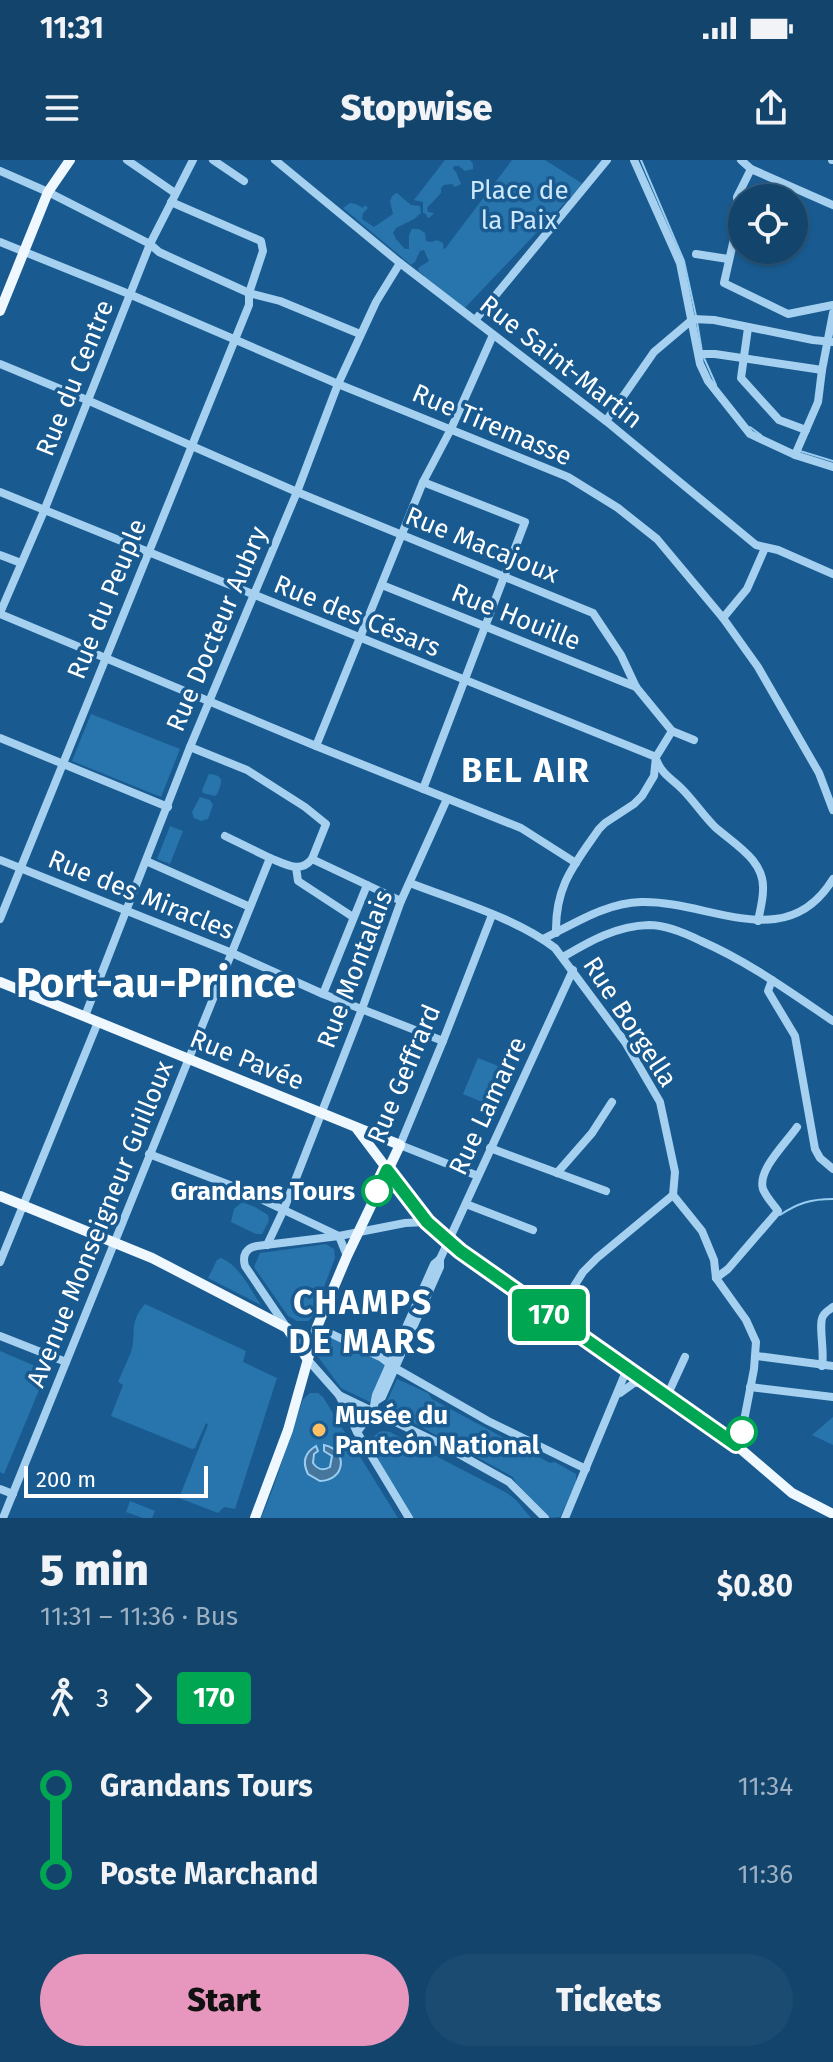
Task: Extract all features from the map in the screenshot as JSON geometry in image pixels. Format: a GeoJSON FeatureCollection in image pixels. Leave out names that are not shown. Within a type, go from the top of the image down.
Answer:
{"type":"FeatureCollection","features":[{"type":"Feature","properties":{"kind":"main road"},"geometry":{"type":"LineString","coordinates":[[0,311],[48,192],[70,160]]}},
{"type":"Feature","properties":{"kind":"main road","name":"Rue Pavée"},"geometry":{"type":"LineString","coordinates":[[0,982],[400,1145]]}},
{"type":"Feature","properties":{"kind":"main road"},"geometry":{"type":"LineString","coordinates":[[357,1129],[427,1222],[448,1242],[736,1445],[817,1511],[833,1514]]}},
{"type":"Feature","properties":{"kind":"main road","name":"Rue Geffrard"},"geometry":{"type":"LineString","coordinates":[[255,1518],[288,1430],[317,1327],[400,1145]]}},
{"type":"Feature","properties":{"kind":"main road"},"geometry":{"type":"LineString","coordinates":[[0,1196],[152,1258],[287,1328],[308,1360]]}},
{"type":"Feature","properties":{"kind":"street"},"geometry":{"type":"LineString","coordinates":[[127,160],[175,193]]}},
{"type":"Feature","properties":{"kind":"street","name":"Rue du Centre"},"geometry":{"type":"LineString","coordinates":[[0,614],[150,244],[193,160]]}},
{"type":"Feature","properties":{"kind":"street"},"geometry":{"type":"LineString","coordinates":[[213,160],[244,181]]}},
{"type":"Feature","properties":{"kind":"street","name":"Rue Saint-Martin"},"geometry":{"type":"LineString","coordinates":[[275,160],[400,263],[606,421],[756,545],[778,550],[833,574]]}},
{"type":"Feature","properties":{"kind":"street"},"geometry":{"type":"LineString","coordinates":[[476,319],[607,160]]}},
{"type":"Feature","properties":{"kind":"street"},"geometry":{"type":"LineString","coordinates":[[634,160],[680,263],[694,320],[700,364],[708,381],[750,434],[795,455],[833,467]]}},
{"type":"Feature","properties":{"kind":"street"},"geometry":{"type":"LineString","coordinates":[[741,160],[751,169],[833,205]]}},
{"type":"Feature","properties":{"kind":"street"},"geometry":{"type":"LineString","coordinates":[[744,184],[751,169]]}},
{"type":"Feature","properties":{"kind":"street"},"geometry":{"type":"LineString","coordinates":[[0,171],[48,192],[150,244],[159,252],[249,293],[280,301],[360,334]]}},
{"type":"Feature","properties":{"kind":"street","name":"Rue du Peuple"},"geometry":{"type":"LineString","coordinates":[[0,919],[249,305],[249,293],[263,251],[261,241],[171,202]]}},
{"type":"Feature","properties":{"kind":"street","name":"Rue Tiremasse"},"geometry":{"type":"LineString","coordinates":[[0,242],[568,477],[618,508],[657,539],[723,618],[758,667],[819,773],[833,810]]}},
{"type":"Feature","properties":{"kind":"street"},"geometry":{"type":"LineString","coordinates":[[696,254],[728,259],[724,283],[788,314],[833,305]]}},
{"type":"Feature","properties":{"kind":"street","name":"Rue Docteur Aubry"},"geometry":{"type":"LineString","coordinates":[[85,1016],[190,747],[297,492],[338,384],[376,302],[400,263]]}},
{"type":"Feature","properties":{"kind":"street"},"geometry":{"type":"LineString","coordinates":[[795,455],[818,402],[833,313]]}},
{"type":"Feature","properties":{"kind":"street"},"geometry":{"type":"LineString","coordinates":[[606,421],[654,352],[694,320],[714,320],[830,342]]}},
{"type":"Feature","properties":{"kind":"street"},"geometry":{"type":"LineString","coordinates":[[748,328],[741,378],[779,420],[806,430]]}},
{"type":"Feature","properties":{"kind":"street"},"geometry":{"type":"LineString","coordinates":[[316,746],[423,482],[451,429],[493,335]]}},
{"type":"Feature","properties":{"kind":"street"},"geometry":{"type":"LineString","coordinates":[[704,354],[822,370]]}},
{"type":"Feature","properties":{"kind":"street","name":"Rue Macajoux"},"geometry":{"type":"LineString","coordinates":[[0,364],[297,492],[593,613],[621,655],[636,687],[672,731]]}},
{"type":"Feature","properties":{"kind":"street"},"geometry":{"type":"LineString","coordinates":[[423,482],[525,522],[423,789]]}},
{"type":"Feature","properties":{"kind":"street","name":"Rue des Césars"},"geometry":{"type":"LineString","coordinates":[[0,492],[656,757]]}},
{"type":"Feature","properties":{"kind":"street"},"geometry":{"type":"LineString","coordinates":[[723,618],[747,589],[765,548]]}},
{"type":"Feature","properties":{"kind":"street"},"geometry":{"type":"LineString","coordinates":[[0,555],[21,563]]}},
{"type":"Feature","properties":{"kind":"street","name":"Rue Houille"},"geometry":{"type":"LineString","coordinates":[[382,585],[636,687]]}},
{"type":"Feature","properties":{"kind":"street"},"geometry":{"type":"LineString","coordinates":[[0,614],[521,828],[576,863]]}},
{"type":"Feature","properties":{"kind":"street"},"geometry":{"type":"LineString","coordinates":[[556,933],[563,883],[576,863],[605,823],[642,796],[654,776],[656,757],[672,731],[694,740]]}},
{"type":"Feature","properties":{"kind":"street"},"geometry":{"type":"LineString","coordinates":[[0,738],[168,807]]}},
{"type":"Feature","properties":{"kind":"street"},"geometry":{"type":"LineString","coordinates":[[190,747],[247,770],[326,824],[312,859],[306,866],[296,867],[270,858],[225,836]]}},
{"type":"Feature","properties":{"kind":"street"},"geometry":{"type":"LineString","coordinates":[[656,757],[660,769],[760,870],[763,891],[758,921]]}},
{"type":"Feature","properties":{"kind":"street","name":"Rue Montalais"},"geometry":{"type":"LineString","coordinates":[[267,1245],[362,1009],[401,901],[447,799]]}},
{"type":"Feature","properties":{"kind":"street","name":"Avenue Monseigneur Guilloux"},"geometry":{"type":"LineString","coordinates":[[3,1518],[270,858]]}},
{"type":"Feature","properties":{"kind":"street"},"geometry":{"type":"LineString","coordinates":[[312,859],[401,901]]}},
{"type":"Feature","properties":{"kind":"street","name":"Rue des Miracles"},"geometry":{"type":"LineString","coordinates":[[0,860],[443,1041]]}},
{"type":"Feature","properties":{"kind":"street"},"geometry":{"type":"LineString","coordinates":[[146,861],[250,907]]}},
{"type":"Feature","properties":{"kind":"street"},"geometry":{"type":"LineString","coordinates":[[296,867],[298,881],[353,917]]}},
{"type":"Feature","properties":{"kind":"street"},"geometry":{"type":"LineString","coordinates":[[543,939],[613,906],[637,902],[659,902],[765,922],[790,917],[812,905],[825,893],[833,879]]}},
{"type":"Feature","properties":{"kind":"street","name":"Rue Borgella"},"geometry":{"type":"LineString","coordinates":[[410,883],[518,925],[543,939],[563,957],[625,1042],[660,1102],[675,1172],[673,1195]]}},
{"type":"Feature","properties":{"kind":"street"},"geometry":{"type":"LineString","coordinates":[[323,994],[367,885]]}},
{"type":"Feature","properties":{"kind":"street","name":"Rue Geffrard"},"geometry":{"type":"LineString","coordinates":[[400,1145],[492,915]]}},
{"type":"Feature","properties":{"kind":"street"},"geometry":{"type":"LineString","coordinates":[[563,957],[614,931],[653,925],[673,929],[713,946],[772,980],[833,1021]]}},
{"type":"Feature","properties":{"kind":"street","name":"Rue Lamarre"},"geometry":{"type":"LineString","coordinates":[[357,1432],[373,1411],[376,1395],[393,1366],[434,1264],[440,1259],[573,970]]}},
{"type":"Feature","properties":{"kind":"street"},"geometry":{"type":"LineString","coordinates":[[772,980],[768,991],[795,1036],[815,1149],[833,1169]]}},
{"type":"Feature","properties":{"kind":"street"},"geometry":{"type":"LineString","coordinates":[[0,1262],[98,1022]]}},
{"type":"Feature","properties":{"kind":"street"},"geometry":{"type":"LineString","coordinates":[[557,1173],[592,1133],[612,1102]]}},
{"type":"Feature","properties":{"kind":"street"},"geometry":{"type":"LineString","coordinates":[[716,1278],[728,1269],[778,1211],[762,1182],[772,1159],[797,1127]]}},
{"type":"Feature","properties":{"kind":"street","name":"Rue Pavée"},"geometry":{"type":"LineString","coordinates":[[400,1145],[478,1176]]}},
{"type":"Feature","properties":{"kind":"street"},"geometry":{"type":"LineString","coordinates":[[490,1148],[606,1191]]}},
{"type":"Feature","properties":{"kind":"street"},"geometry":{"type":"LineString","coordinates":[[149,1154],[235,1187],[339,1236],[347,1256]]}},
{"type":"Feature","properties":{"kind":"street"},"geometry":{"type":"LineString","coordinates":[[554,1318],[583,1272],[673,1195],[702,1231],[714,1260],[716,1278],[746,1320],[756,1342],[757,1356],[742,1431],[736,1445]]}},
{"type":"Feature","properties":{"kind":"street"},"geometry":{"type":"LineString","coordinates":[[466,1204],[533,1230]]}},
{"type":"Feature","properties":{"kind":"street"},"geometry":{"type":"LineString","coordinates":[[287,1328],[244,1263],[245,1254],[251,1248],[427,1222]]}},
{"type":"Feature","properties":{"kind":"street"},"geometry":{"type":"LineString","coordinates":[[822,1366],[821,1323],[823,1316],[833,1307]]}},
{"type":"Feature","properties":{"kind":"street"},"geometry":{"type":"LineString","coordinates":[[317,1327],[382,1358],[488,1421],[586,1469]]}},
{"type":"Feature","properties":{"kind":"street"},"geometry":{"type":"LineString","coordinates":[[0,1336],[66,1362]]}},
{"type":"Feature","properties":{"kind":"street"},"geometry":{"type":"LineString","coordinates":[[757,1356],[833,1366]]}},
{"type":"Feature","properties":{"kind":"street"},"geometry":{"type":"LineString","coordinates":[[667,1396],[685,1357]]}},
{"type":"Feature","properties":{"kind":"street"},"geometry":{"type":"LineString","coordinates":[[308,1360],[339,1395],[357,1432],[409,1518]]}},
{"type":"Feature","properties":{"kind":"street"},"geometry":{"type":"LineString","coordinates":[[565,1518],[627,1369]]}},
{"type":"Feature","properties":{"kind":"street"},"geometry":{"type":"LineString","coordinates":[[616,1397],[630,1385],[646,1382]]}},
{"type":"Feature","properties":{"kind":"street"},"geometry":{"type":"LineString","coordinates":[[750,1387],[833,1397]]}},
{"type":"Feature","properties":{"kind":"street"},"geometry":{"type":"LineString","coordinates":[[339,1395],[441,1444],[509,1482],[545,1518]]}},
{"type":"Feature","properties":{"kind":"street"},"geometry":{"type":"LineString","coordinates":[[0,1489],[13,1494]]}},
{"type":"Feature","properties":{"kind":"green space"},"geometry":{"type":"Polygon","coordinates":[[[445,160],[470,160],[473,169],[465,171],[454,166],[461,184],[441,188],[441,193],[427,208],[428,212],[434,213],[429,218],[423,213],[423,202],[414,200],[445,160]]]}},
{"type":"Feature","properties":{"kind":"green space","name":"Place de la Paix"},"geometry":{"type":"Polygon","coordinates":[[[512,160],[545,160],[583,184],[460,313],[422,279],[424,275],[418,268],[429,261],[424,250],[411,265],[343,208],[350,203],[363,208],[365,205],[368,208],[362,219],[374,227],[393,214],[390,201],[397,193],[411,205],[420,206],[421,213],[396,228],[393,233],[396,239],[405,249],[409,249],[412,229],[419,229],[425,233],[426,241],[443,243],[444,250],[512,160]]]}},
{"type":"Feature","properties":{"kind":"green space"},"geometry":{"type":"Polygon","coordinates":[[[91,714],[180,749],[161,797],[72,761],[91,714]]]}},
{"type":"Feature","properties":{"kind":"green space"},"geometry":{"type":"Polygon","coordinates":[[[209,774],[221,780],[215,796],[202,790],[209,774]]]}},
{"type":"Feature","properties":{"kind":"green space"},"geometry":{"type":"Polygon","coordinates":[[[200,797],[210,800],[213,805],[208,819],[201,821],[194,818],[192,812],[200,797]]]}},
{"type":"Feature","properties":{"kind":"green space"},"geometry":{"type":"Polygon","coordinates":[[[170,826],[183,831],[170,864],[157,859],[170,826]]]}},
{"type":"Feature","properties":{"kind":"green space"},"geometry":{"type":"Polygon","coordinates":[[[478,1058],[498,1066],[482,1102],[463,1094],[478,1058]]]}},
{"type":"Feature","properties":{"kind":"green space"},"geometry":{"type":"Polygon","coordinates":[[[242,1202],[268,1215],[269,1221],[262,1234],[231,1222],[234,1209],[242,1202]]]}},
{"type":"Feature","properties":{"kind":"green space"},"geometry":{"type":"Polygon","coordinates":[[[326,1244],[334,1249],[335,1258],[313,1316],[308,1321],[297,1321],[288,1316],[254,1267],[260,1253],[326,1244]]]}},
{"type":"Feature","properties":{"kind":"green space"},"geometry":{"type":"Polygon","coordinates":[[[221,1258],[239,1272],[261,1305],[208,1278],[221,1258]]]}},
{"type":"Feature","properties":{"kind":"green space"},"geometry":{"type":"Polygon","coordinates":[[[145,1304],[246,1351],[243,1362],[277,1378],[235,1509],[224,1507],[218,1513],[179,1498],[208,1425],[206,1423],[192,1449],[111,1416],[123,1385],[118,1382],[133,1346],[136,1317],[145,1304]]]}},
{"type":"Feature","properties":{"kind":"green space"},"geometry":{"type":"Polygon","coordinates":[[[325,1329],[389,1366],[370,1402],[341,1388],[316,1354],[325,1329]]]}},
{"type":"Feature","properties":{"kind":"green space"},"geometry":{"type":"Polygon","coordinates":[[[0,1351],[47,1371],[4,1474],[0,1472],[0,1351]]]}},
{"type":"Feature","properties":{"kind":"green space","name":"CHAMPS DE MARS"},"geometry":{"type":"Polygon","coordinates":[[[397,1379],[428,1393],[432,1399],[550,1463],[555,1462],[576,1474],[576,1483],[560,1517],[548,1518],[513,1477],[399,1415],[387,1413],[385,1406],[397,1379]]]}},
{"type":"Feature","properties":{"kind":"green space"},"geometry":{"type":"Polygon","coordinates":[[[310,1393],[323,1397],[398,1518],[261,1518],[303,1399],[310,1393]]]}},
{"type":"Feature","properties":{"kind":"green space"},"geometry":{"type":"Polygon","coordinates":[[[833,1417],[833,1445],[812,1435],[833,1417]]]}},
{"type":"Feature","properties":{"kind":"green space"},"geometry":{"type":"Polygon","coordinates":[[[383,1431],[507,1493],[531,1518],[413,1518],[371,1450],[372,1438],[383,1431]]]}},
{"type":"Feature","properties":{"kind":"green space"},"geometry":{"type":"Polygon","coordinates":[[[130,1501],[155,1511],[152,1518],[126,1512],[130,1501]]]}},
{"type":"Feature","properties":{"kind":"shaded area"},"geometry":{"type":"Polygon","coordinates":[[[324,1445],[337,1453],[341,1465],[335,1476],[320,1481],[308,1474],[305,1462],[316,1446],[318,1451],[314,1454],[313,1463],[321,1469],[330,1467],[332,1456],[324,1451],[324,1445]]]}},
{"type":"Feature","properties":{"kind":"waterway"},"geometry":{"type":"LineString","coordinates":[[641,160],[684,261],[696,316]]}},
{"type":"Feature","properties":{"kind":"waterway"},"geometry":{"type":"LineString","coordinates":[[697,322],[702,352]]}},
{"type":"Feature","properties":{"kind":"waterway"},"geometry":{"type":"LineString","coordinates":[[704,358],[716,385]]}},
{"type":"Feature","properties":{"kind":"waterway"},"geometry":{"type":"LineString","coordinates":[[750,427],[761,435]]}},
{"type":"Feature","properties":{"kind":"waterway"},"geometry":{"type":"LineString","coordinates":[[800,451],[833,461]]}},
{"type":"Feature","properties":{"kind":"waterway"},"geometry":{"type":"LineString","coordinates":[[780,1215],[805,1202],[833,1199]]}},
{"type":"Feature","properties":{"kind":"bus line","name":"170"},"geometry":{"type":"LineString","coordinates":[[377,1191],[387,1170],[427,1222],[460,1251],[736,1445],[742,1432]]}},
{"type":"Feature","properties":{"kind":"place","name":"Grandans Tours"},"geometry":{"type":"Point","coordinates":[377,1191]}},
{"type":"Feature","properties":{"kind":"place","name":"Musée du Panteón National"},"geometry":{"type":"Point","coordinates":[319,1430]}},
{"type":"Feature","properties":{"kind":"district","name":"BEL AIR"},"geometry":{"type":"Point","coordinates":[526,770]}},
{"type":"Feature","properties":{"kind":"district","name":"Port-au-Prince"},"geometry":{"type":"Point","coordinates":[156,983]}},
{"type":"Feature","properties":{"kind":"district","name":"CHAMPS DE MARS"},"geometry":{"type":"Point","coordinates":[363,1322]}}]}
